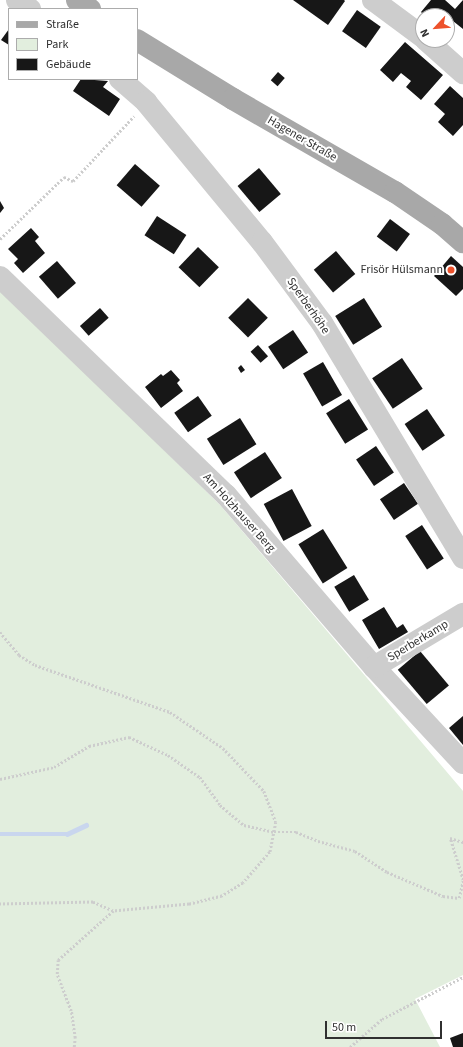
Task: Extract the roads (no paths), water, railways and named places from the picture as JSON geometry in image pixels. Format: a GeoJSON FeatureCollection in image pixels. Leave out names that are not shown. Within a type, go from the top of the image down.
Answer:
{"type":"FeatureCollection","features":[{"type":"Feature","properties":{"kind":"main road"},"geometry":{"type":"LineString","coordinates":[[77,0],[89,8]]}},
{"type":"Feature","properties":{"kind":"main road","name":"Hagener Straße"},"geometry":{"type":"LineString","coordinates":[[138,41],[233,99],[395,192],[442,224],[463,242]]}},
{"type":"Feature","properties":{"kind":"street"},"geometry":{"type":"LineString","coordinates":[[17,0],[29,8]]}},
{"type":"Feature","properties":{"kind":"street"},"geometry":{"type":"LineString","coordinates":[[373,0],[415,31]]}},
{"type":"Feature","properties":{"kind":"street"},"geometry":{"type":"LineString","coordinates":[[435,48],[463,73]]}},
{"type":"Feature","properties":{"kind":"street","name":"Sperberhöhe"},"geometry":{"type":"LineString","coordinates":[[121,80],[146,102],[262,242],[322,323],[463,558]]}},
{"type":"Feature","properties":{"kind":"street","name":"Am Holzhauser Berg"},"geometry":{"type":"LineString","coordinates":[[0,277],[226,495],[374,667],[463,763]]}},
{"type":"Feature","properties":{"kind":"street","name":"Sperberkamp"},"geometry":{"type":"LineString","coordinates":[[374,667],[463,614]]}},
{"type":"Feature","properties":{"kind":"waterway"},"geometry":{"type":"LineString","coordinates":[[0,834],[67,834],[86,825]]}},
{"type":"Feature","properties":{"kind":"place","name":"Frisör Hülsmann"},"geometry":{"type":"Point","coordinates":[451,270]}}]}
